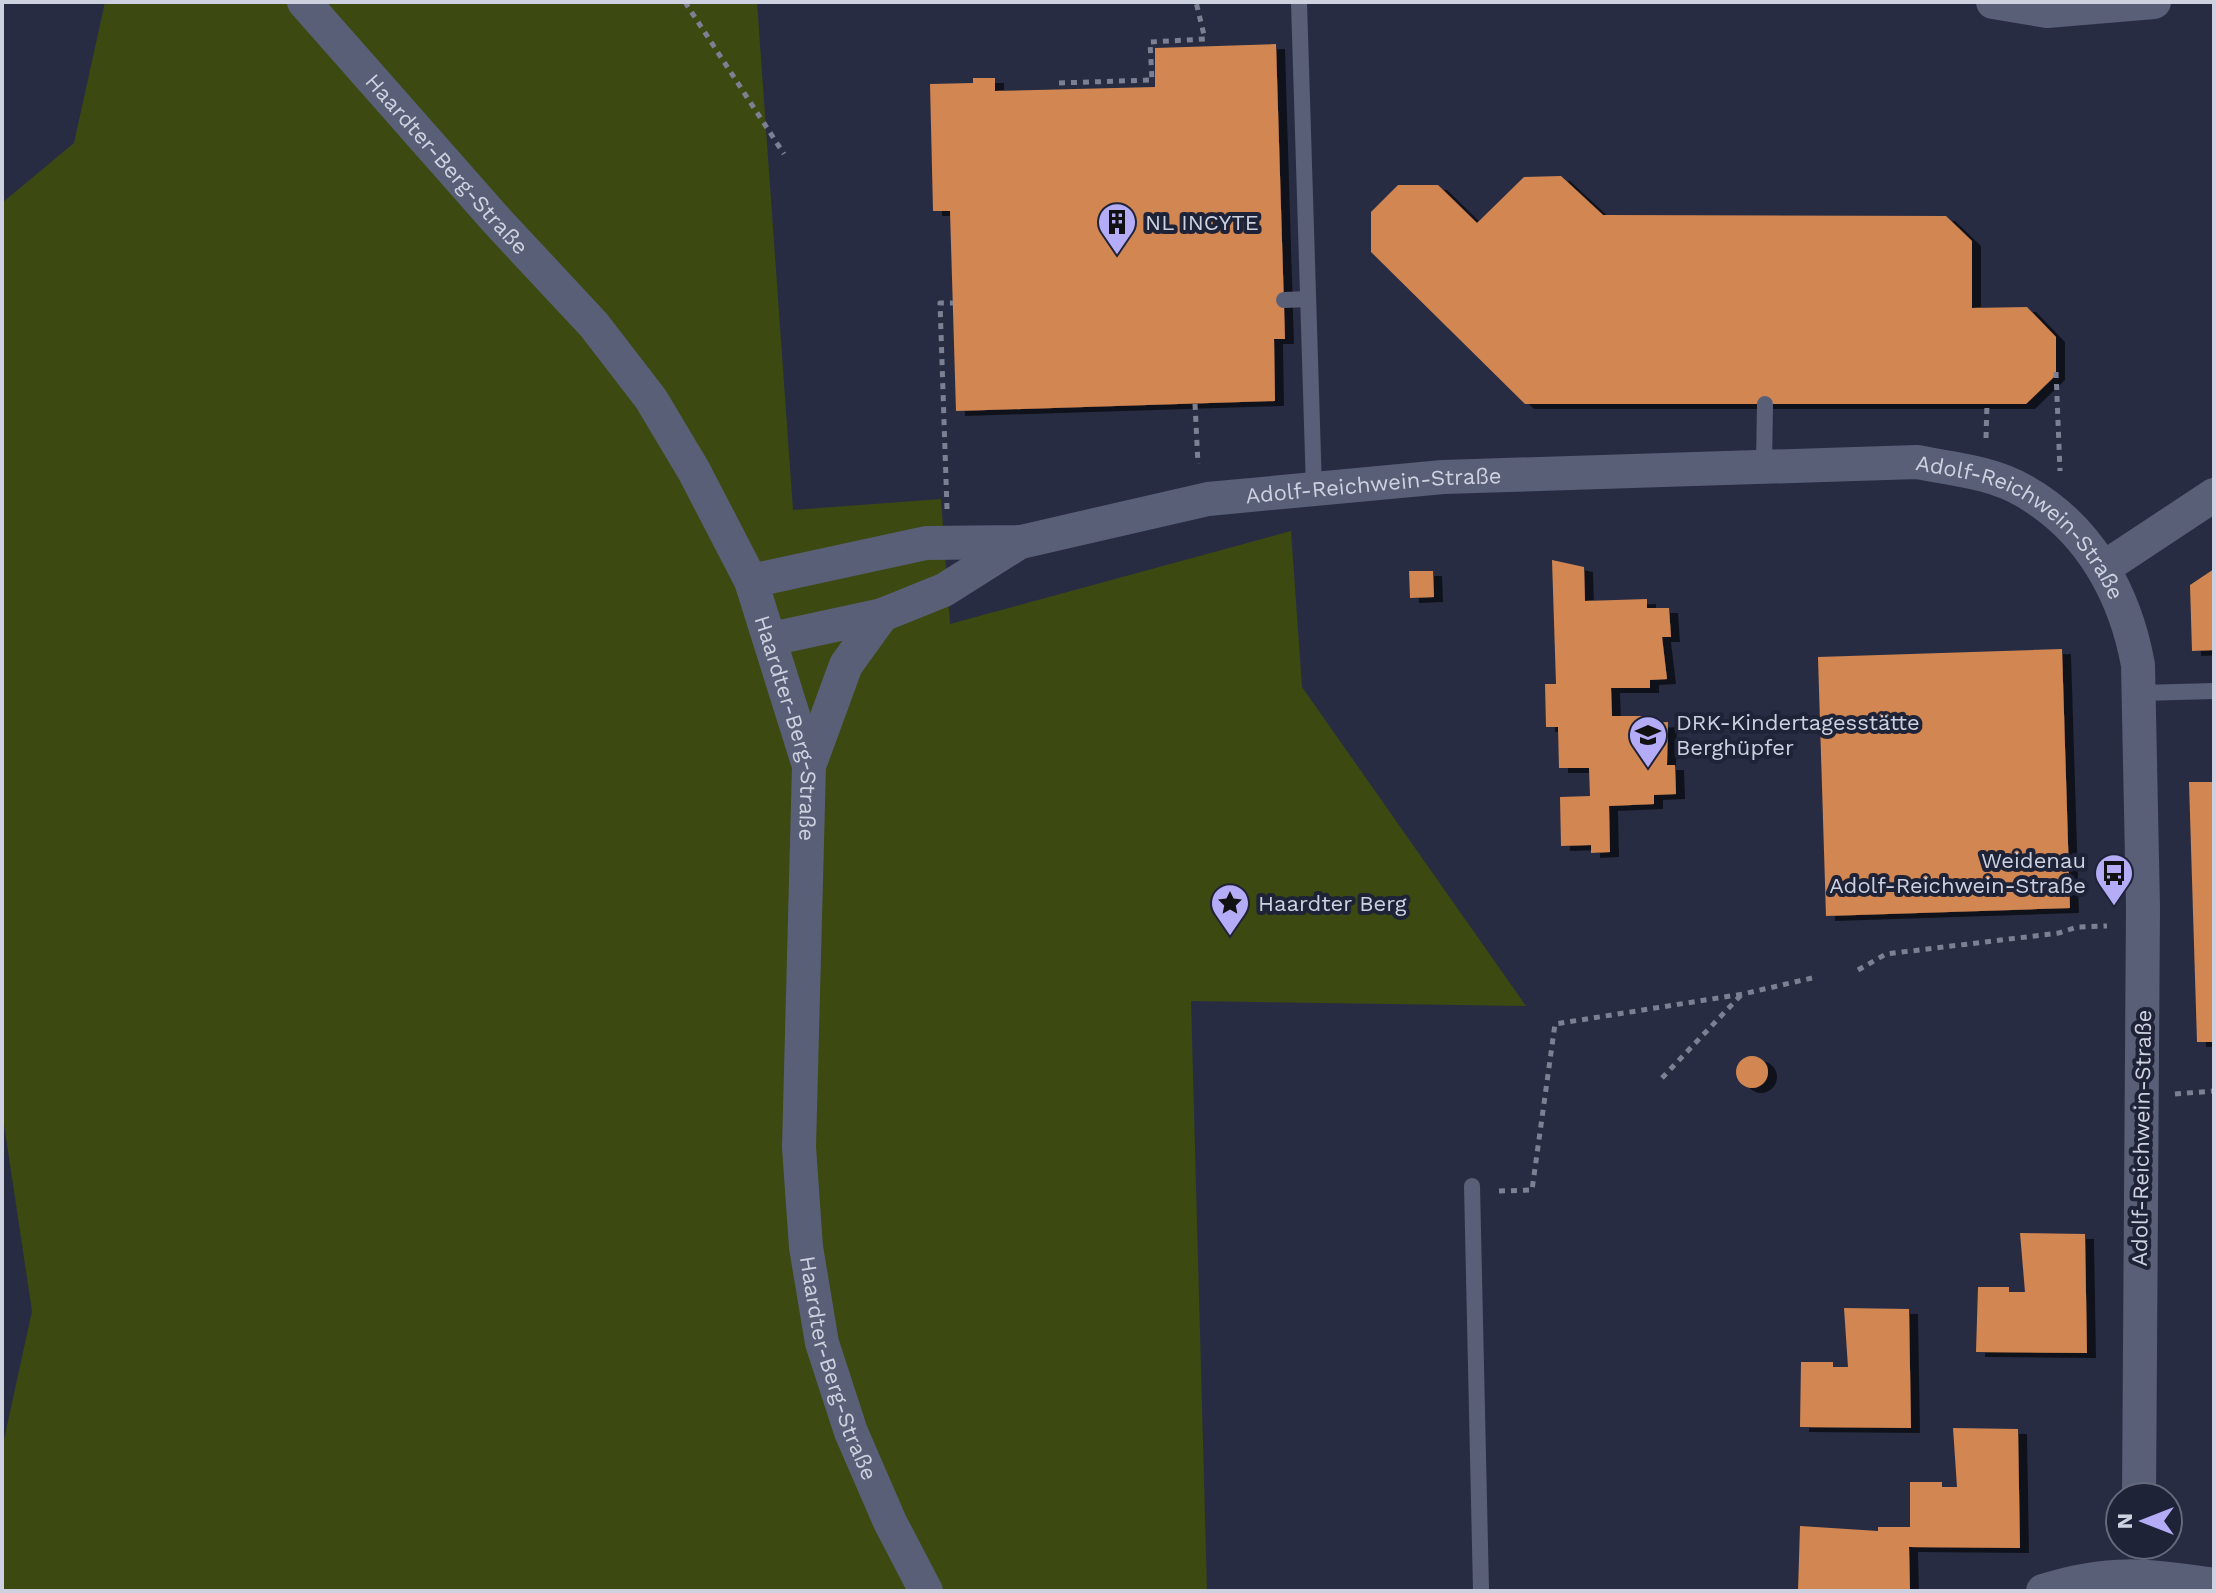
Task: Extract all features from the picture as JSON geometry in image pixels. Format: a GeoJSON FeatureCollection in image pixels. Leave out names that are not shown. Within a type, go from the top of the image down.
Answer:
{"type":"FeatureCollection","features":[{"type":"Feature","properties":{"kind":"street","name":"Haardter-Berg-Straße"},"geometry":{"type":"LineString","coordinates":[[304,2],[498,222],[594,325],[651,399],[694,471],[751,581],[809,766],[799,1147],[806,1247],[822,1343],[851,1432],[890,1522],[926,1591]]}},
{"type":"Feature","properties":{"kind":"street"},"geometry":{"type":"LineString","coordinates":[[1993,2],[2047,11],[2154,2]]}},
{"type":"Feature","properties":{"kind":"street","name":"Adolf-Reichwein-Straße"},"geometry":{"type":"LineString","coordinates":[[751,581],[926,543],[1021,542],[1208,499],[1443,477],[1917,462],[1984,475],[2023,491],[2075,532],[2105,567],[2131,628],[2140,693],[2143,927],[2139,1481]]}},
{"type":"Feature","properties":{"kind":"street"},"geometry":{"type":"LineString","coordinates":[[2105,567],[2214,495]]}},
{"type":"Feature","properties":{"kind":"street","name":"Adolf-Reichwein-Straße"},"geometry":{"type":"LineString","coordinates":[[771,639],[882,615],[944,590],[1021,542]]}},
{"type":"Feature","properties":{"kind":"street"},"geometry":{"type":"LineString","coordinates":[[809,766],[846,665],[882,615]]}},
{"type":"Feature","properties":{"kind":"street"},"geometry":{"type":"LineString","coordinates":[[2043,1591],[2077,1580],[2140,1570],[2214,1585]]}},
{"type":"Feature","properties":{"kind":"lane"},"geometry":{"type":"LineString","coordinates":[[1299,2],[1314,489]]}},
{"type":"Feature","properties":{"kind":"lane"},"geometry":{"type":"LineString","coordinates":[[1284,300],[1308,299]]}},
{"type":"Feature","properties":{"kind":"lane"},"geometry":{"type":"LineString","coordinates":[[1764,465],[1765,404]]}},
{"type":"Feature","properties":{"kind":"lane"},"geometry":{"type":"LineString","coordinates":[[2140,693],[2214,691]]}},
{"type":"Feature","properties":{"kind":"lane"},"geometry":{"type":"LineString","coordinates":[[1472,1186],[1481,1591]]}},
{"type":"Feature","properties":{"kind":"path"},"geometry":{"type":"LineString","coordinates":[[685,2],[784,154]]}},
{"type":"Feature","properties":{"kind":"path"},"geometry":{"type":"LineString","coordinates":[[1059,83],[1152,80],[1150,42],[1205,39],[1196,2]]}},
{"type":"Feature","properties":{"kind":"path"},"geometry":{"type":"LineString","coordinates":[[947,504],[940,303],[953,303]]}},
{"type":"Feature","properties":{"kind":"path"},"geometry":{"type":"LineString","coordinates":[[2056,372],[2060,423]]}},
{"type":"Feature","properties":{"kind":"path"},"geometry":{"type":"LineString","coordinates":[[1195,404],[1199,479],[1208,499]]}},
{"type":"Feature","properties":{"kind":"path"},"geometry":{"type":"LineString","coordinates":[[1858,970],[1886,954],[2101,926]]}},
{"type":"Feature","properties":{"kind":"path"},"geometry":{"type":"LineString","coordinates":[[1532,1190],[1555,1024],[1743,994],[1812,978]]}},
{"type":"Feature","properties":{"kind":"path"},"geometry":{"type":"LineString","coordinates":[[1662,1078],[1743,994]]}},
{"type":"Feature","properties":{"kind":"green space"},"geometry":{"type":"Polygon","coordinates":[[[105,2],[757,2],[793,510],[941,499],[950,624],[1291,531],[1302,687],[1526,1006],[1191,1001],[1207,1591],[2,1591],[2,1449],[32,1311],[2,1111],[2,203],[74,143],[105,2]]]}},
{"type":"Feature","properties":{"kind":"building","name":"NL INCYTE"},"geometry":{"type":"Polygon","coordinates":[[[1276,44],[1285,339],[1274,339],[1275,401],[956,411],[950,211],[933,211],[930,84],[973,83],[973,78],[995,78],[995,91],[1155,87],[1155,48],[1276,44]]]}},
{"type":"Feature","properties":{"kind":"building"},"geometry":{"type":"Polygon","coordinates":[[[1561,176],[1603,215],[1946,216],[1972,241],[1972,308],[2027,307],[2056,337],[2056,375],[2026,404],[1525,404],[1371,252],[1371,212],[1398,185],[1438,185],[1477,223],[1524,177],[1561,176]]]}},
{"type":"Feature","properties":{"kind":"building"},"geometry":{"type":"Polygon","coordinates":[[[1552,560],[1584,567],[1585,601],[1647,599],[1647,608],[1669,608],[1671,637],[1662,637],[1667,679],[1650,680],[1650,688],[1611,688],[1612,716],[1651,716],[1651,723],[1668,722],[1667,765],[1675,765],[1676,794],[1654,795],[1654,804],[1609,806],[1610,852],[1591,853],[1591,845],[1561,846],[1560,797],[1590,796],[1589,768],[1559,768],[1558,727],[1546,727],[1545,684],[1556,684],[1552,560]]]}},
{"type":"Feature","properties":{"kind":"building"},"geometry":{"type":"Polygon","coordinates":[[[2214,569],[2214,650],[2192,651],[2190,585],[2214,569]]]}},
{"type":"Feature","properties":{"kind":"building"},"geometry":{"type":"Polygon","coordinates":[[[1409,571],[1433,571],[1434,597],[1410,598],[1409,571]]]}},
{"type":"Feature","properties":{"kind":"building"},"geometry":{"type":"Polygon","coordinates":[[[2062,649],[2070,908],[1826,916],[1818,657],[2062,649]]]}},
{"type":"Feature","properties":{"kind":"building"},"geometry":{"type":"Polygon","coordinates":[[[2189,782],[2214,782],[2214,1042],[2197,1042],[2189,782]]]}},
{"type":"Feature","properties":{"kind":"building"},"geometry":{"type":"Polygon","coordinates":[[[1752,1056],[1763,1061],[1768,1072],[1763,1083],[1752,1088],[1741,1083],[1736,1072],[1741,1061],[1752,1056]]]}},
{"type":"Feature","properties":{"kind":"building"},"geometry":{"type":"Polygon","coordinates":[[[2020,1233],[2085,1234],[2087,1353],[1976,1352],[1978,1287],[2009,1287],[2009,1292],[2025,1292],[2020,1233]]]}},
{"type":"Feature","properties":{"kind":"building"},"geometry":{"type":"Polygon","coordinates":[[[1844,1308],[1909,1309],[1911,1428],[1800,1427],[1801,1362],[1833,1362],[1833,1367],[1848,1367],[1844,1308]]]}},
{"type":"Feature","properties":{"kind":"building"},"geometry":{"type":"Polygon","coordinates":[[[1953,1428],[2018,1429],[2020,1548],[1909,1547],[1910,1591],[1798,1591],[1800,1526],[1878,1531],[1878,1527],[1910,1527],[1910,1482],[1942,1482],[1942,1487],[1957,1487],[1953,1428]]]}},
{"type":"Feature","properties":{"kind":"place","name":"NL INCYTE"},"geometry":{"type":"Point","coordinates":[1117,256]}},
{"type":"Feature","properties":{"kind":"place","name":"DRK-Kindertagesstätte Berghüpfer"},"geometry":{"type":"Point","coordinates":[1648,769]}},
{"type":"Feature","properties":{"kind":"place","name":"Weidenau Adolf-Reichwein-Straße"},"geometry":{"type":"Point","coordinates":[2114,907]}},
{"type":"Feature","properties":{"kind":"place","name":"Haardter Berg"},"geometry":{"type":"Point","coordinates":[1230,937]}}]}
